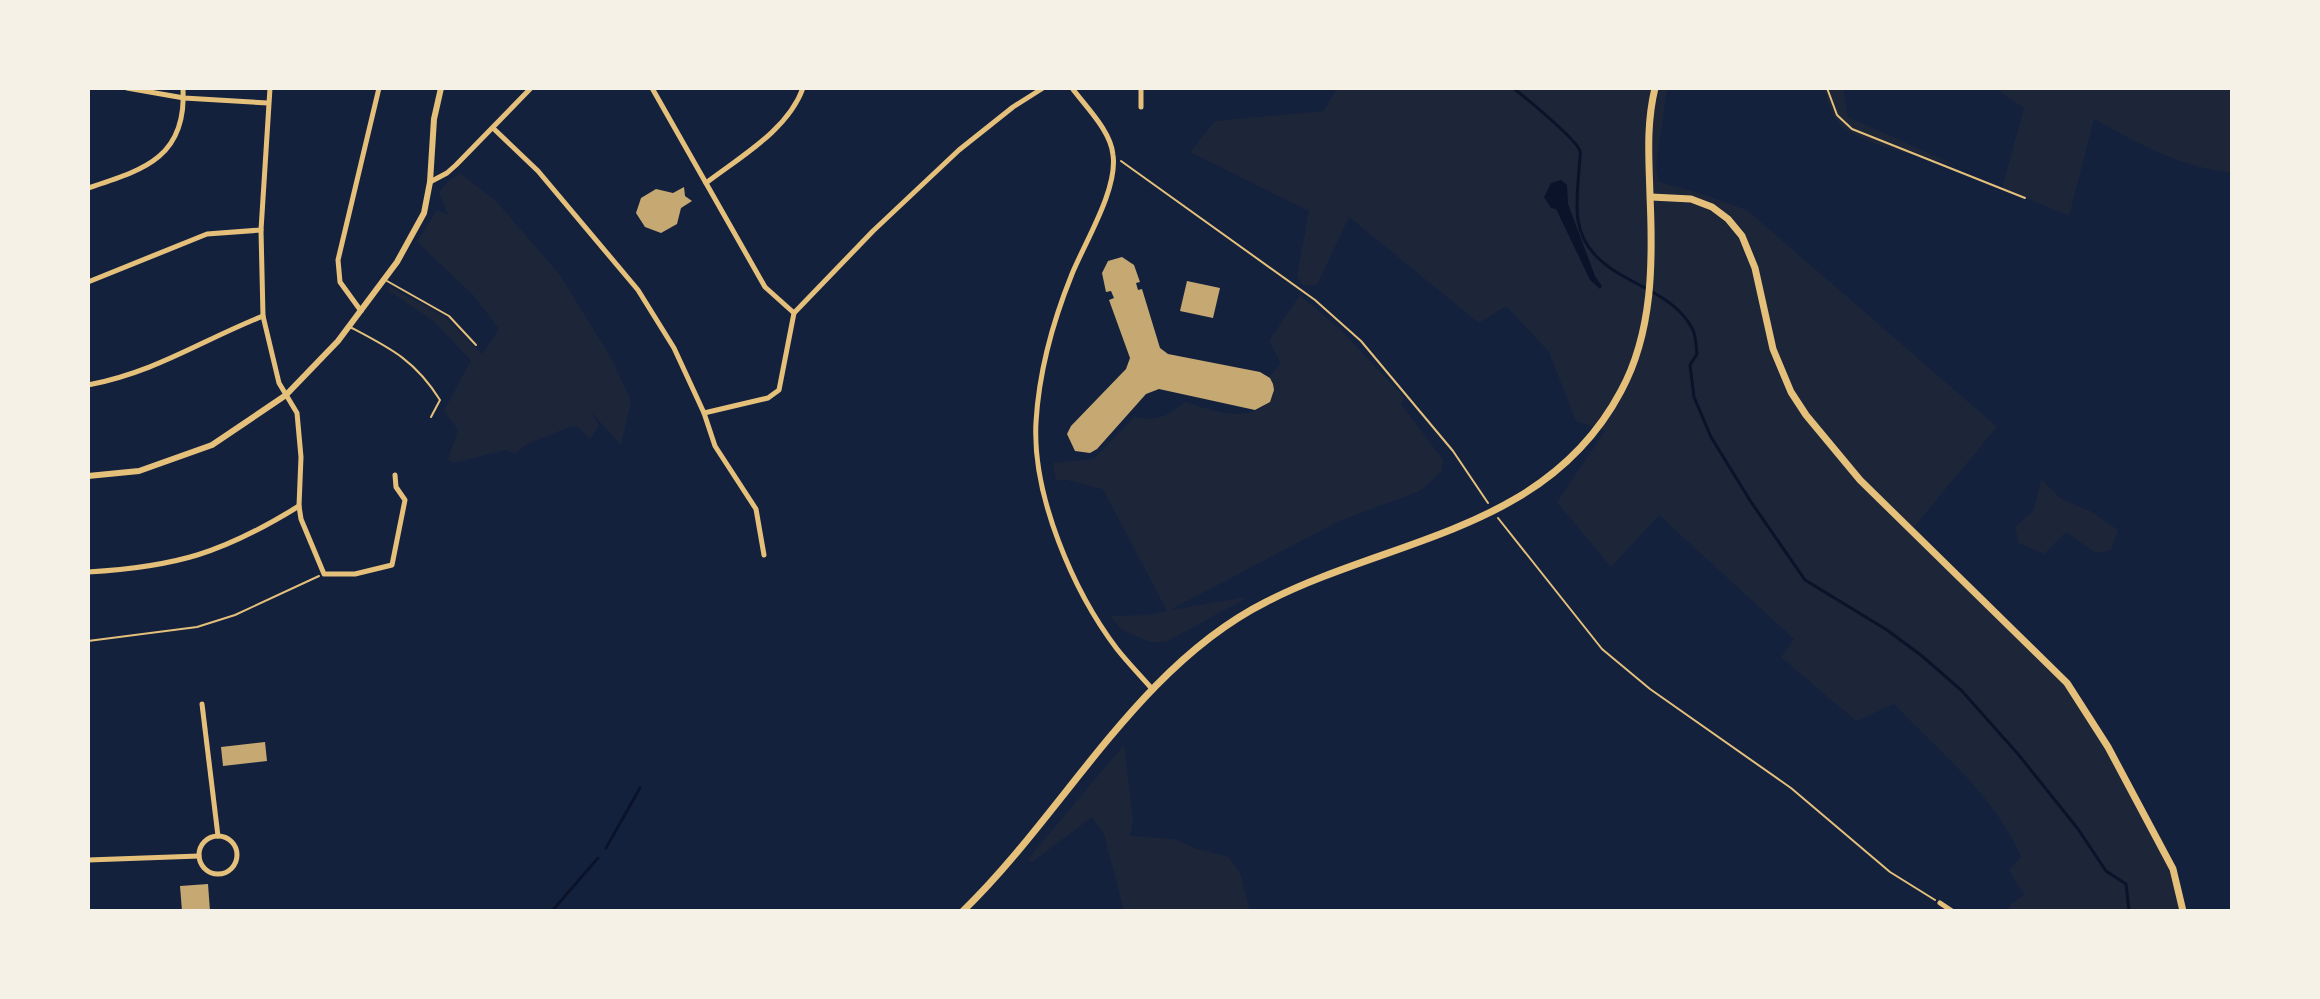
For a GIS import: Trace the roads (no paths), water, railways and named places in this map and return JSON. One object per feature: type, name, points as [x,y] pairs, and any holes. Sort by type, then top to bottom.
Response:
[{"type":"main road","points":[[963,911],[1015,857],[1153,691],[1188,653],[1225,625],[1266,602],[1343,568],[1504,508],[1531,491],[1586,444],[1606,417],[1630,371],[1645,324],[1652,253],[1647,138],[1655,88]]},
{"type":"main road","points":[[1651,197],[1691,199],[1712,207],[1728,219],[1742,236],[1755,268],[1773,349],[1791,392],[1806,415],[1860,480],[2067,683],[2108,747],[2173,869],[2183,911]]},
{"type":"street","points":[[127,88],[184,98],[268,103]]},
{"type":"street","points":[[88,188],[137,172],[169,147],[177,128],[184,98],[183,88]]},
{"type":"street","points":[[270,88],[261,230],[263,316],[279,383],[297,413],[301,457],[299,506],[306,534],[324,574],[355,574],[392,565],[405,500],[396,487],[395,475]]},
{"type":"street","points":[[361,312],[340,282],[338,260],[379,88]]},
{"type":"street","points":[[88,476],[139,471],[189,455],[237,430],[286,395],[350,327],[418,227],[430,182],[434,119],[441,88]]},
{"type":"street","points":[[430,182],[447,173],[494,129],[531,88]]},
{"type":"street","points":[[706,183],[773,131],[799,101],[803,88]]},
{"type":"street","points":[[704,413],[768,398],[779,390],[794,313],[850,253],[938,168],[992,123],[1043,88]]},
{"type":"street","points":[[1072,88],[1110,141],[1114,157],[1110,186],[1052,326],[1036,424],[1044,491],[1071,572],[1117,650],[1153,691]]},
{"type":"street","points":[[1141,88],[1141,107]]},
{"type":"street","points":[[653,89],[765,287],[794,313]]},
{"type":"street","points":[[494,129],[538,171],[638,290],[674,348],[704,413],[715,446],[756,509],[764,555]]},
{"type":"street","points":[[88,282],[207,234],[261,230]]},
{"type":"street","points":[[88,385],[144,371],[220,333],[263,316]]},
{"type":"street","points":[[88,572],[153,567],[200,555],[244,538],[299,506]]},
{"type":"street","points":[[202,704],[218,836]]},
{"type":"street","points":[[218,836],[226,837],[235,845],[238,856],[227,872],[216,874],[204,868],[199,856],[203,844],[218,836]]},
{"type":"street","points":[[88,860],[199,856]]},
{"type":"street","points":[[1940,903],[1952,911]]},
{"type":"lane","points":[[1827,88],[1837,115],[1852,129],[2025,198]]},
{"type":"lane","points":[[384,279],[449,316],[476,345]]},
{"type":"lane","points":[[350,327],[406,360],[425,376],[440,400],[431,417]]},
{"type":"waterway","points":[[1513,88],[1561,129],[1580,151],[1577,215],[1588,246],[1608,266],[1674,306],[1693,330],[1697,354],[1690,365],[1694,397],[1711,437],[1805,580],[1887,630],[1961,690],[2018,754],[2078,829],[2106,871],[2126,884],[2129,911]]},
{"type":"waterway","points":[[606,848],[640,788]]},
{"type":"waterway","points":[[552,911],[598,858]]}]
